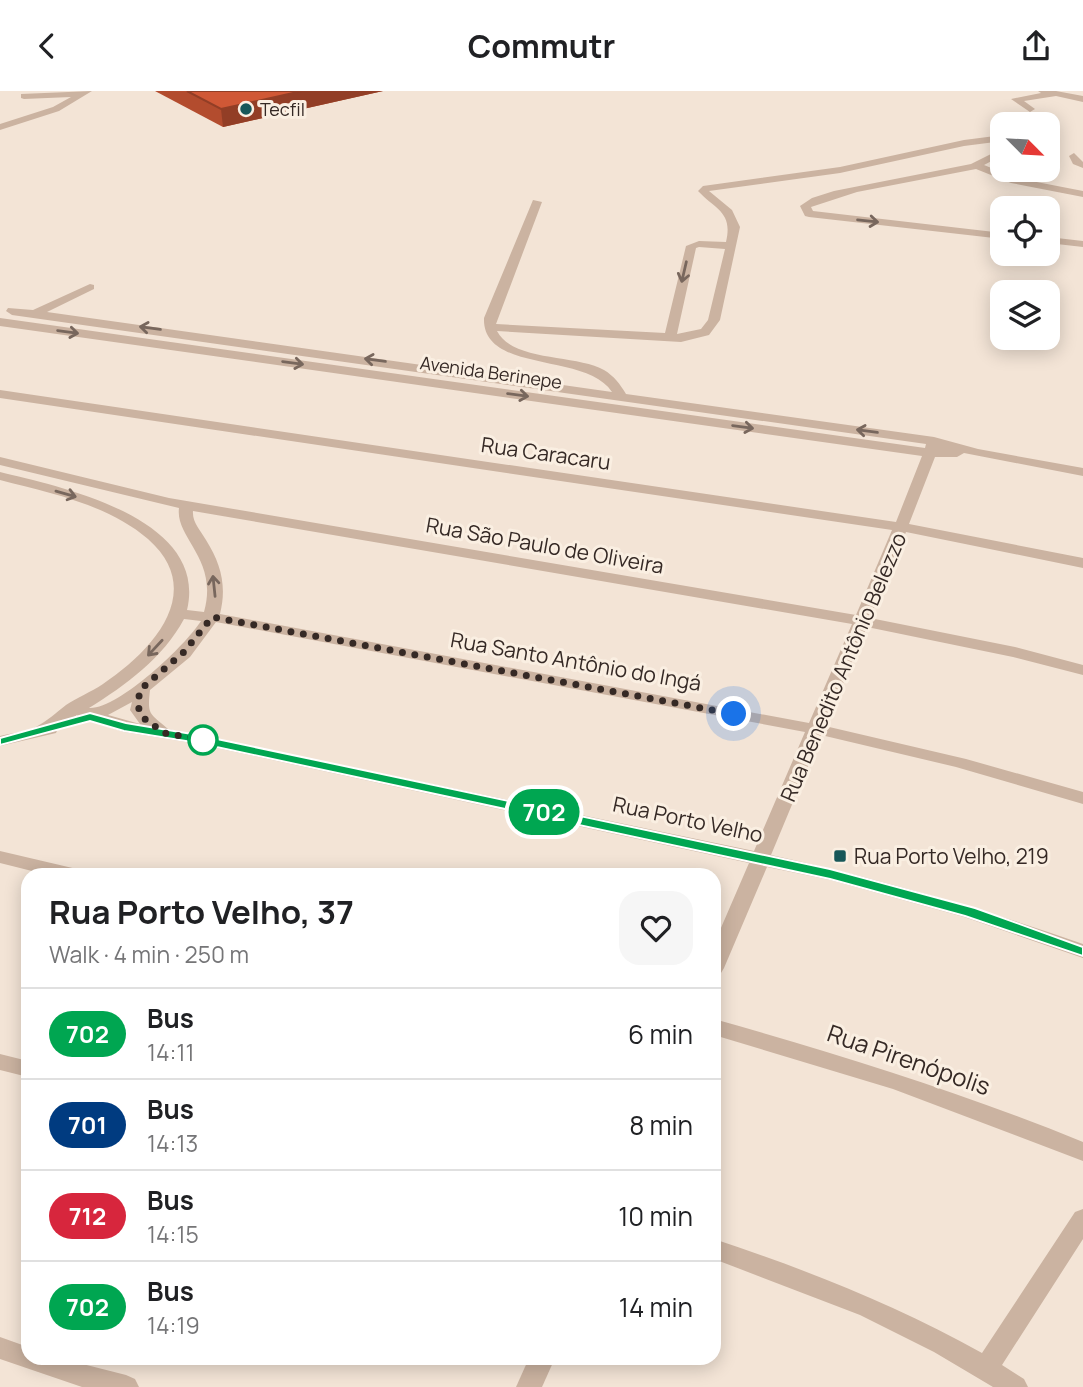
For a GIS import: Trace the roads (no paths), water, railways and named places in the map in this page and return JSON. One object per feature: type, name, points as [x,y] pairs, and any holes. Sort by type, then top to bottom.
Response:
[{"type":"street","points":[[0,126],[25,113],[29,102],[14,91]]},
{"type":"street","points":[[24,96],[66,96],[83,91]]},
{"type":"street","points":[[0,126],[56,110],[88,91]]},
{"type":"street","points":[[1042,91],[1083,99]]},
{"type":"street","points":[[1030,109],[1016,99],[1052,95]]},
{"type":"street","points":[[489,327],[670,337],[688,337],[705,332],[714,320],[735,227],[729,212],[705,190],[840,170],[990,140]]},
{"type":"street","points":[[1074,156],[1078,164],[1083,165]]},
{"type":"street","points":[[990,158],[977,165],[938,175],[844,192],[810,201],[805,206],[809,214],[990,235]]},
{"type":"street","points":[[977,165],[990,172]]},
{"type":"street","points":[[938,175],[990,178]]},
{"type":"street","points":[[1025,182],[1083,194]]},
{"type":"street","points":[[537,202],[490,318],[489,327],[493,337],[502,346],[514,351],[597,371],[612,382],[620,394]]},
{"type":"street","points":[[1060,241],[1083,244]]},
{"type":"street","points":[[670,337],[691,246],[730,246]]},
{"type":"street","points":[[3,319],[43,309],[90,287]]},
{"type":"street","name":"Avenida Berinepe","points":[[43,309],[620,394],[932,447]]},
{"type":"street","name":"Avenida Berinepe","points":[[3,319],[977,453],[1083,472]]},
{"type":"street","name":"Rua Caracaru","points":[[0,394],[901,527],[1083,563]]},
{"type":"street","name":"Rua Benedito Antônio Belezzo","points":[[721,952],[862,621],[932,447]]},
{"type":"street","name":"Rua São Paulo de Oliveira","points":[[0,461],[187,505],[862,621],[1015,652],[1083,670]]},
{"type":"street","points":[[0,476],[104,507],[149,531],[168,549],[178,568],[183,590],[180,614],[165,637],[132,670],[115,684],[73,708],[40,732]]},
{"type":"street","points":[[0,741],[90,717],[142,688],[184,652],[212,617],[216,596],[213,576],[206,550],[185,519],[187,505]]},
{"type":"street","name":"Rua Santo Antônio do Ingá","points":[[180,614],[212,617],[816,729],[960,763],[1083,798]]},
{"type":"street","points":[[142,688],[139,710],[145,719],[164,733]]},
{"type":"street","name":"Rua Porto Velho","points":[[73,708],[90,717],[124,727],[164,733],[762,858],[931,900],[1083,951]]},
{"type":"street","points":[[0,857],[45,868]]},
{"type":"street","name":"Rua Pirenópolis","points":[[721,1029],[939,1095],[1083,1152]]},
{"type":"street","points":[[0,1062],[21,1067]]},
{"type":"street","points":[[986,1368],[1083,1219]]},
{"type":"street","points":[[721,1251],[799,1277],[891,1316],[1015,1387]]},
{"type":"street","points":[[0,1348],[21,1356]]},
{"type":"street","points":[[46,1365],[125,1387]]},
{"type":"street","points":[[529,1387],[539,1365]]},
{"type":"place","name":"Tecfil","points":[[246,109]]},
{"type":"place","name":"Rua Porto Velho, 219","points":[[840,856]]}]
